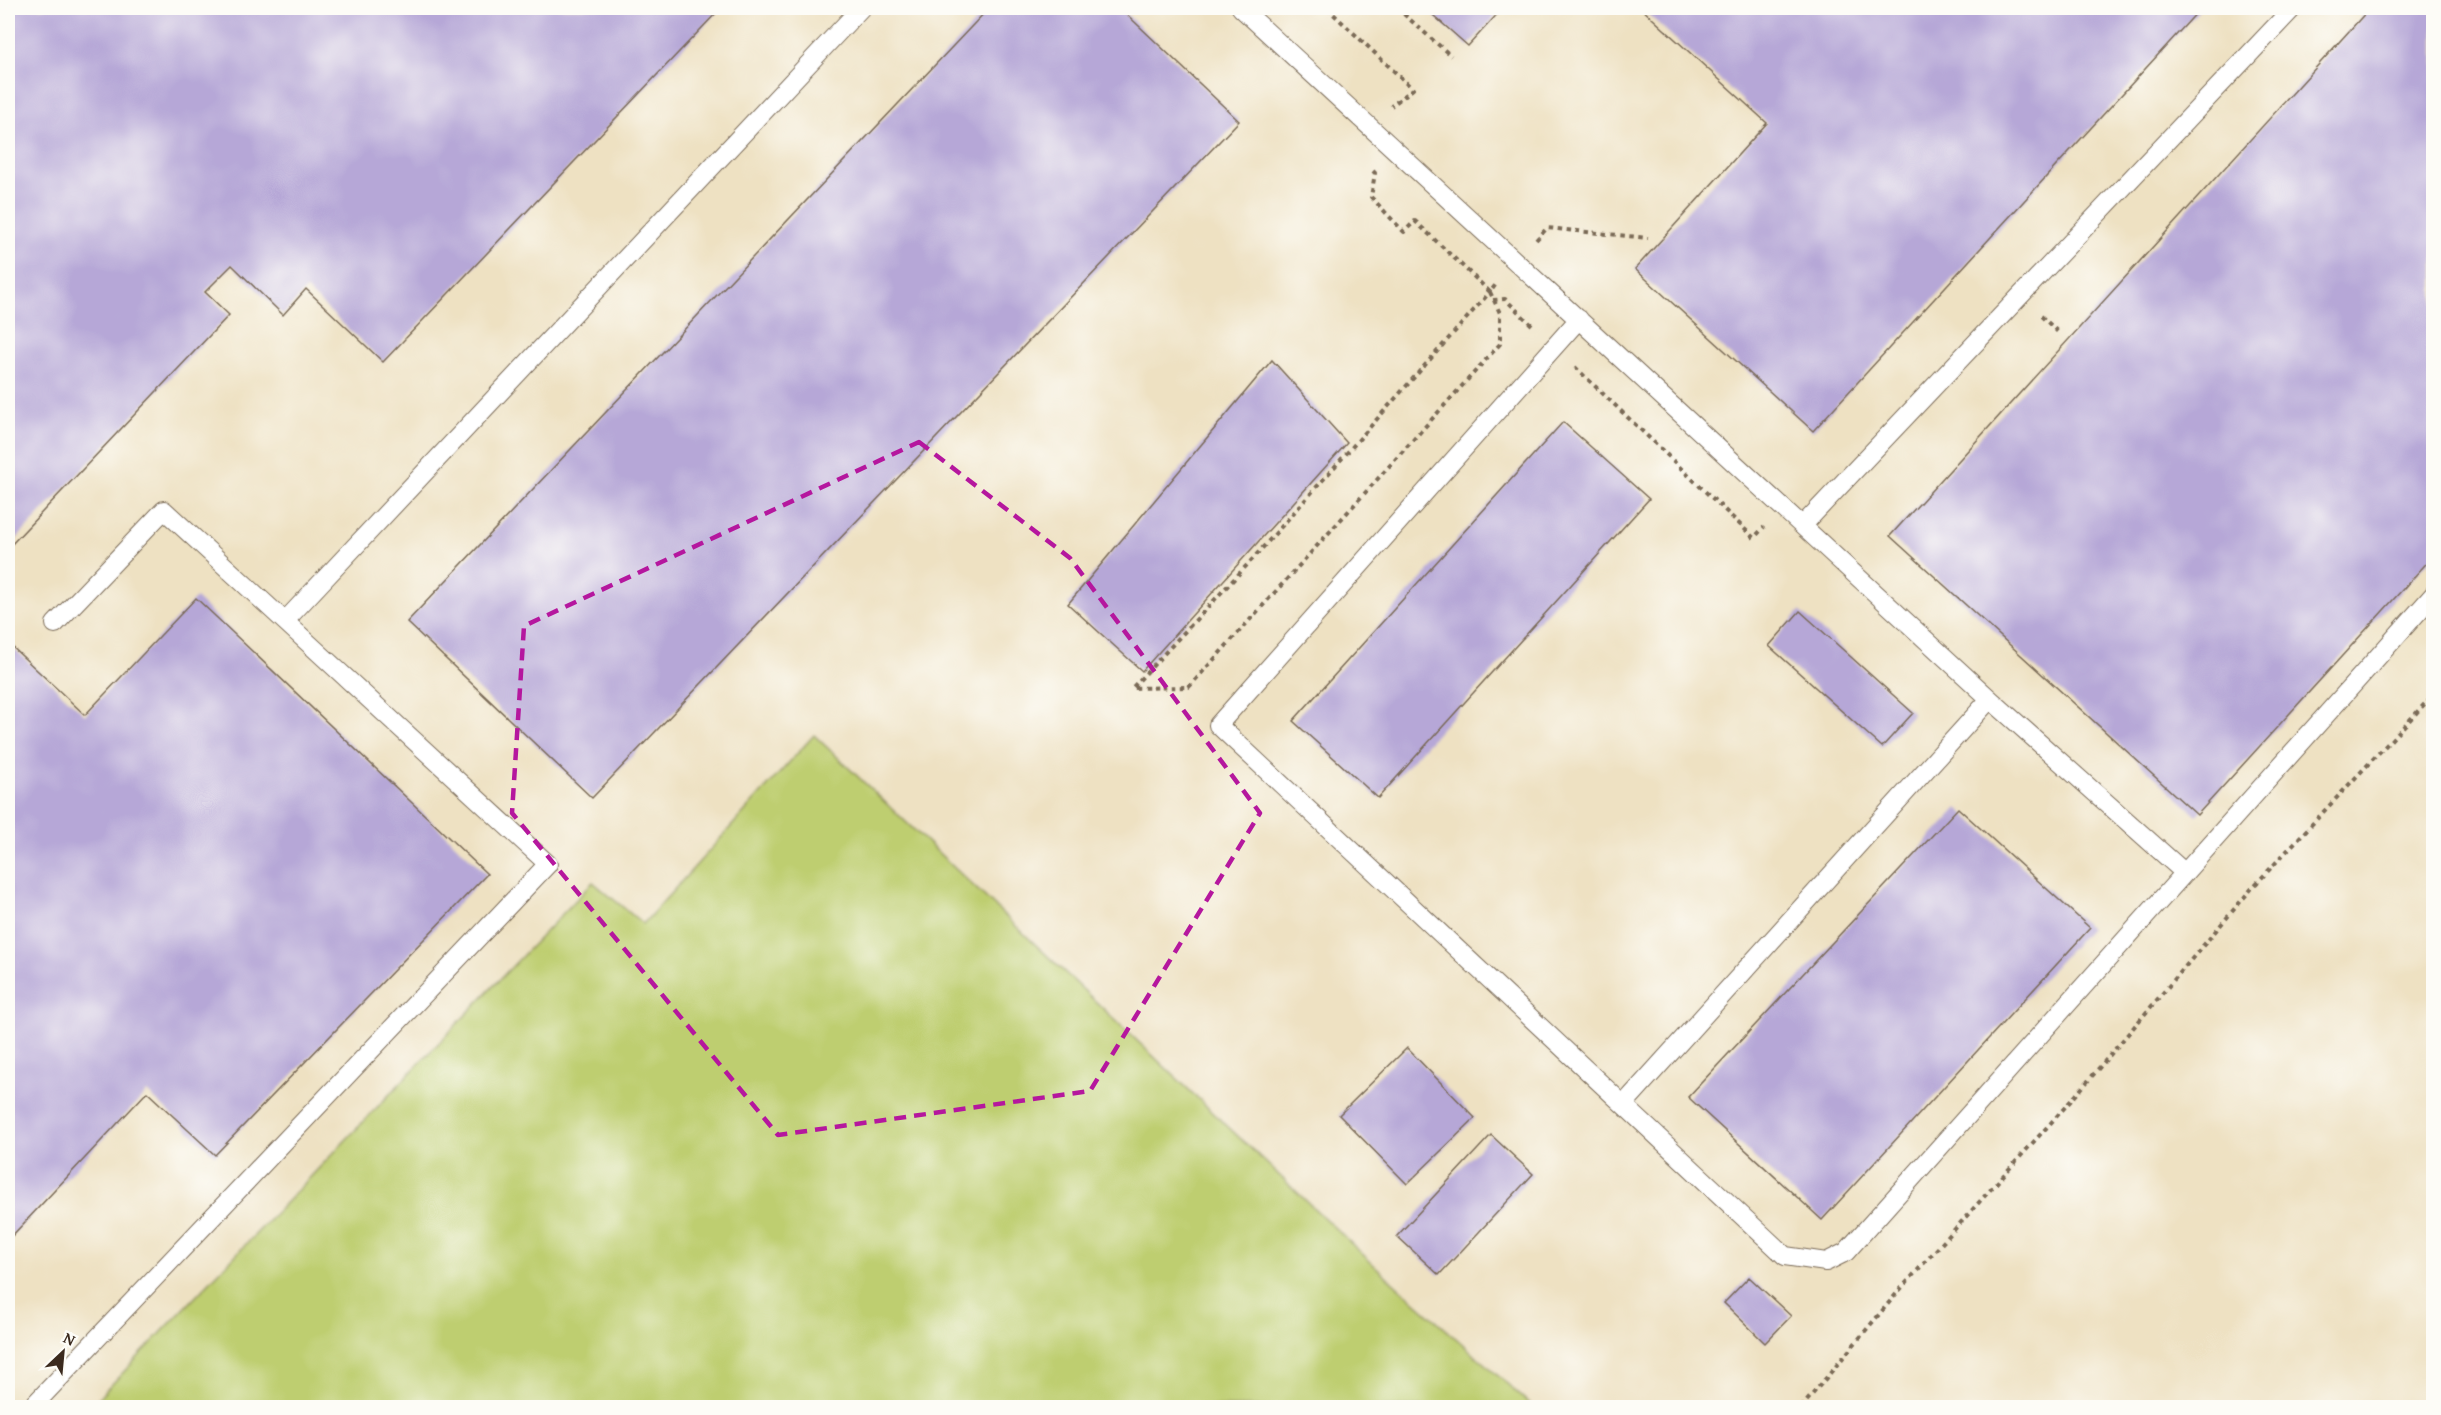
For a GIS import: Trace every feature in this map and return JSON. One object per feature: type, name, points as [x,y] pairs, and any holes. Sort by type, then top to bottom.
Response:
[{"type":"lane","points":[[285,621],[861,8]]},
{"type":"lane","points":[[1241,8],[1990,699],[2185,873]]},
{"type":"lane","points":[[1803,525],[2294,8]]},
{"type":"lane","points":[[1579,319],[1218,725],[1785,1256],[1826,1262],[1846,1252],[2433,594]]},
{"type":"lane","points":[[31,1407],[548,864],[164,510],[55,624]]},
{"type":"lane","points":[[1624,1104],[1990,699]]},
{"type":"path","points":[[1397,8],[1451,56]]},
{"type":"path","points":[[1490,292],[1493,300],[1500,313],[1500,344],[1189,687],[1132,688],[1249,563],[1490,292]]},
{"type":"path","points":[[2020,296],[2058,332]]},
{"type":"path","points":[[1493,300],[1505,299],[1754,538],[1782,506]]},
{"type":"path","points":[[1801,1407],[1897,1293],[2076,1095],[2253,887],[2433,694]]},
{"type":"highlighted area","points":[[919,442],[1070,558],[1260,813],[1090,1091],[778,1135],[512,813],[524,626]]},
{"type":"green space","points":[[814,735],[1374,1265],[1533,1407],[90,1407],[593,882],[643,924]]},
{"type":"building","points":[[8,8],[721,8],[383,362],[306,289],[283,315],[232,265],[205,292],[229,315],[8,548]]},
{"type":"building","points":[[989,8],[1120,8],[1239,121],[592,798],[407,622]]},
{"type":"building","points":[[1425,8],[1503,8],[1468,46]]},
{"type":"building","points":[[1641,8],[2201,8],[1813,431],[1635,269],[1767,123]]},
{"type":"building","points":[[2370,8],[2434,8],[2434,555],[2197,815],[1890,536]]},
{"type":"building","points":[[1272,360],[1347,443],[1142,671],[1068,604]]},
{"type":"building","points":[[1563,422],[1649,499],[1378,798],[1293,721]]},
{"type":"building","points":[[196,598],[487,874],[215,1155],[147,1092],[8,1240],[8,643],[85,715]]},
{"type":"building","points":[[1800,611],[1913,713],[1882,747],[1769,646]]},
{"type":"building","points":[[1958,808],[2090,928],[1822,1220],[1688,1097]]},
{"type":"building","points":[[1407,1048],[1475,1118],[1407,1184],[1339,1115]]},
{"type":"building","points":[[1491,1135],[1533,1174],[1439,1275],[1397,1236]]},
{"type":"building","points":[[1749,1277],[1791,1316],[1765,1343],[1724,1303]]}]
